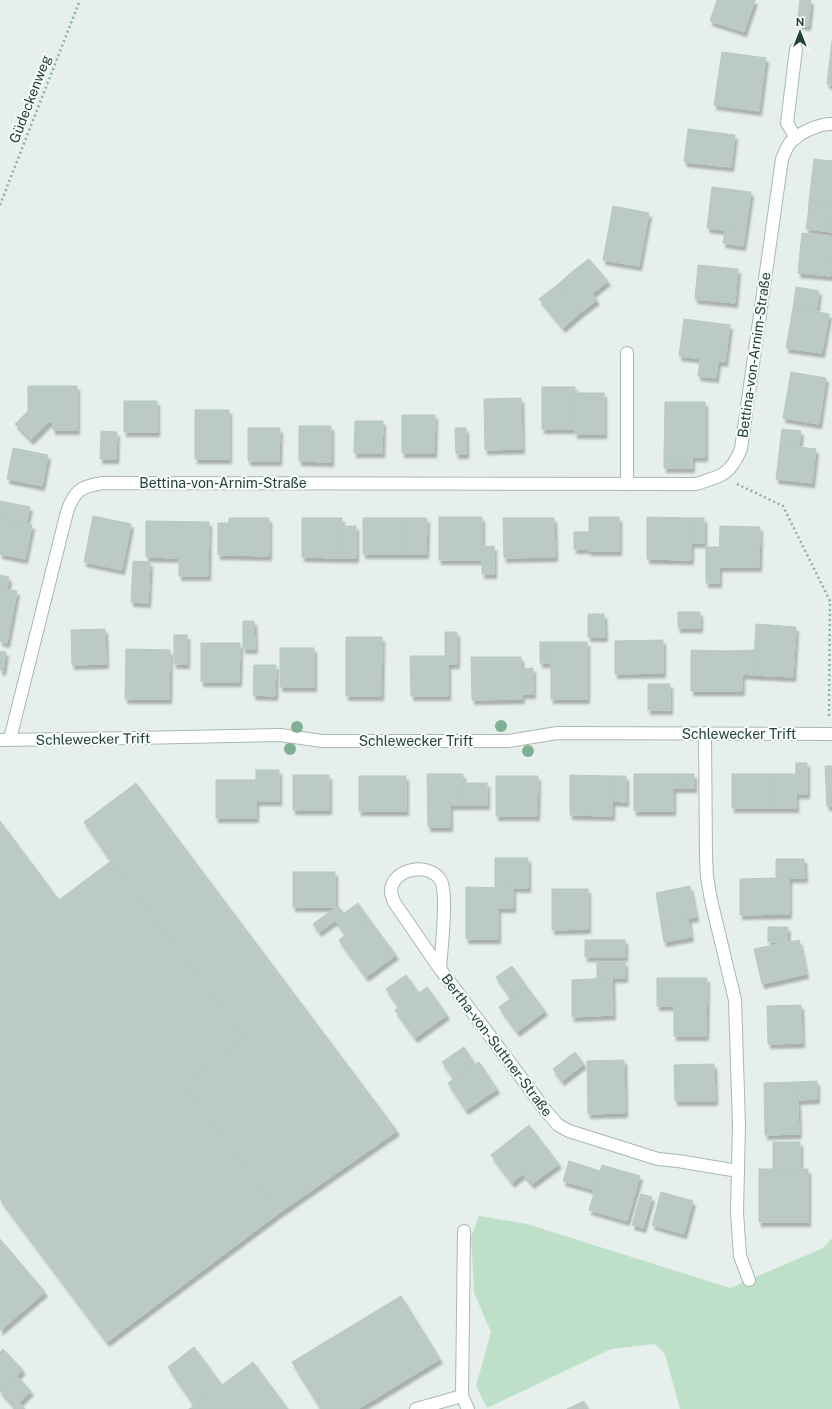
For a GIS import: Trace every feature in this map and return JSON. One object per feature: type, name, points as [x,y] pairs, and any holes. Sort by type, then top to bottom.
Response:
[{"type":"street","points":[[796,49],[787,123],[796,138]]},
{"type":"street","name":"Bettina-von-Arnim-Straße","points":[[5,740],[71,500],[79,490],[90,485],[103,483],[696,484],[720,477],[736,462],[741,449],[782,159],[790,143],[807,130],[832,124]]},
{"type":"street","points":[[627,353],[627,484]]},
{"type":"street","name":"Schlewecker Trift","points":[[5,740],[280,735],[322,741],[508,741],[557,733],[832,734]]},
{"type":"street","points":[[705,734],[707,878],[735,1000],[739,1125],[737,1212],[740,1256],[749,1280]]},
{"type":"street","name":"Bertha-von-Suttner-Straße","points":[[440,969],[444,889],[440,880],[432,872],[411,870],[400,874],[393,883],[391,893],[394,902],[440,969],[558,1125],[569,1131],[658,1159],[678,1160],[738,1171]]},
{"type":"street","points":[[464,1231],[462,1396],[468,1409]]},
{"type":"street","points":[[416,1409],[462,1396]]},
{"type":"path","name":"Güdeckenweg","points":[[0,205],[80,0]]},
{"type":"path","points":[[720,477],[783,506],[830,601],[829,716]]},
{"type":"green space","points":[[479,1216],[527,1224],[730,1288],[823,1248],[832,1238],[832,1409],[680,1409],[665,1354],[655,1344],[611,1349],[487,1408],[476,1386],[491,1332],[474,1293],[471,1237]]},
{"type":"building","points":[[717,0],[755,0],[744,32],[710,21]]},
{"type":"building","points":[[800,0],[811,0],[808,26],[797,24]]},
{"type":"building","points":[[832,41],[832,85],[827,84]]},
{"type":"building","points":[[722,52],[766,58],[759,111],[714,105]]},
{"type":"building","points":[[688,129],[735,135],[731,167],[684,162]]},
{"type":"building","points":[[814,159],[832,161],[832,203],[809,201]]},
{"type":"building","points":[[712,187],[751,192],[745,233],[707,228]]},
{"type":"building","points":[[809,201],[832,203],[832,218],[808,215]]},
{"type":"building","points":[[613,206],[649,213],[639,266],[603,260]]},
{"type":"building","points":[[808,215],[832,218],[832,232],[806,229]]},
{"type":"building","points":[[725,230],[745,233],[743,246],[723,243]]},
{"type":"building","points":[[802,233],[832,237],[831,276],[798,273]]},
{"type":"building","points":[[589,259],[608,281],[592,294],[573,271]]},
{"type":"building","points":[[698,265],[738,269],[735,303],[695,299]]},
{"type":"building","points":[[573,271],[597,300],[580,313],[557,285]]},
{"type":"building","points":[[557,285],[580,313],[563,328],[539,299]]},
{"type":"building","points":[[796,287],[819,291],[816,312],[793,308]]},
{"type":"building","points":[[793,308],[829,314],[822,353],[786,348]]},
{"type":"building","points":[[684,319],[730,325],[725,362],[679,356]]},
{"type":"building","points":[[700,359],[718,361],[716,378],[698,376]]},
{"type":"building","points":[[791,372],[826,378],[819,424],[783,418]]},
{"type":"building","points":[[28,386],[77,386],[77,430],[53,430],[53,422],[49,422],[31,440],[15,424],[28,411]]},
{"type":"building","points":[[542,387],[575,387],[575,429],[542,429]]},
{"type":"building","points":[[575,393],[604,393],[604,434],[575,434]]},
{"type":"building","points":[[521,398],[522,449],[485,450],[484,399]]},
{"type":"building","points":[[124,401],[157,401],[157,432],[124,432]]},
{"type":"building","points":[[665,402],[705,402],[705,457],[664,457]]},
{"type":"building","points":[[195,410],[229,410],[229,459],[195,459]]},
{"type":"building","points":[[402,415],[435,415],[434,453],[402,453]]},
{"type":"building","points":[[355,421],[383,421],[382,453],[354,453]]},
{"type":"building","points":[[299,426],[331,426],[331,462],[299,461]]},
{"type":"building","points":[[248,428],[280,428],[279,461],[248,461]]},
{"type":"building","points":[[455,428],[466,428],[466,454],[456,454]]},
{"type":"building","points":[[782,429],[801,431],[799,447],[780,445]]},
{"type":"building","points":[[101,431],[117,432],[116,459],[100,459]]},
{"type":"building","points":[[780,445],[816,449],[812,483],[776,479]]},
{"type":"building","points":[[13,448],[48,455],[42,486],[7,479]]},
{"type":"building","points":[[664,457],[692,457],[692,468],[664,468]]},
{"type":"building","points":[[0,501],[30,507],[26,524],[0,519]]},
{"type":"building","points":[[93,516],[131,524],[122,570],[84,562]]},
{"type":"building","points":[[439,517],[482,517],[482,560],[439,560]]},
{"type":"building","points":[[589,517],[619,517],[619,551],[589,551]]},
{"type":"building","points":[[647,517],[691,518],[691,560],[647,559]]},
{"type":"building","points":[[229,518],[269,518],[269,556],[229,555]]},
{"type":"building","points":[[302,518],[342,518],[341,558],[302,557]]},
{"type":"building","points":[[363,518],[402,518],[401,554],[363,554]]},
{"type":"building","points":[[402,518],[427,518],[426,554],[401,554]]},
{"type":"building","points":[[503,518],[554,518],[555,557],[504,558]]},
{"type":"building","points":[[691,518],[704,518],[704,543],[691,543]]},
{"type":"building","points":[[0,519],[32,525],[25,559],[0,554]]},
{"type":"building","points":[[146,521],[209,522],[208,576],[179,576],[179,558],[146,557]]},
{"type":"building","points":[[218,523],[229,523],[229,555],[218,555]]},
{"type":"building","points":[[342,526],[356,526],[356,558],[341,558]]},
{"type":"building","points":[[720,526],[760,527],[759,567],[719,567]]},
{"type":"building","points":[[574,532],[589,532],[589,549],[574,549]]},
{"type":"building","points":[[494,546],[494,574],[482,574],[482,547]]},
{"type":"building","points":[[706,547],[719,547],[719,583],[706,583]]},
{"type":"building","points":[[133,561],[150,562],[148,603],[131,602]]},
{"type":"building","points":[[0,575],[9,577],[7,589],[0,588]]},
{"type":"building","points":[[0,588],[17,591],[7,643],[0,641]]},
{"type":"building","points":[[678,612],[700,612],[700,628],[678,628]]},
{"type":"building","points":[[588,614],[604,614],[605,637],[588,637]]},
{"type":"building","points":[[243,621],[254,621],[255,649],[243,649]]},
{"type":"building","points":[[756,624],[796,627],[793,677],[753,675]]},
{"type":"building","points":[[105,629],[106,664],[72,665],[71,630]]},
{"type":"building","points":[[445,632],[457,632],[457,664],[448,664],[448,656],[445,656]]},
{"type":"building","points":[[174,635],[187,635],[187,664],[174,664]]},
{"type":"building","points":[[346,637],[382,637],[381,696],[346,696]]},
{"type":"building","points":[[663,640],[663,673],[615,674],[615,641]]},
{"type":"building","points":[[540,642],[551,642],[551,663],[540,663]]},
{"type":"building","points":[[551,642],[587,642],[587,699],[551,699]]},
{"type":"building","points":[[201,643],[240,643],[239,682],[201,682]]},
{"type":"building","points":[[280,648],[314,648],[314,687],[280,687]]},
{"type":"building","points":[[126,649],[170,650],[169,699],[125,699]]},
{"type":"building","points":[[691,650],[726,651],[726,691],[691,691]]},
{"type":"building","points":[[754,650],[753,675],[742,674],[742,691],[726,691],[726,651]]},
{"type":"building","points":[[0,651],[6,652],[3,671],[0,670]]},
{"type":"building","points":[[410,656],[448,656],[448,696],[411,696]]},
{"type":"building","points":[[471,657],[521,657],[522,699],[472,700]]},
{"type":"building","points":[[254,665],[276,665],[275,696],[253,695]]},
{"type":"building","points":[[533,668],[533,694],[522,694],[521,669]]},
{"type":"building","points":[[648,684],[670,684],[670,710],[648,710]]},
{"type":"building","points":[[796,763],[807,763],[807,794],[796,794]]},
{"type":"building","points":[[825,766],[832,766],[832,806],[827,806]]},
{"type":"building","points":[[256,770],[279,770],[279,801],[256,801]]},
{"type":"building","points":[[427,774],[463,774],[463,805],[450,805],[450,827],[428,827]]},
{"type":"building","points":[[634,774],[673,774],[673,811],[634,811]]},
{"type":"building","points":[[673,774],[694,774],[694,788],[673,788]]},
{"type":"building","points":[[732,774],[769,774],[769,808],[732,808]]},
{"type":"building","points":[[769,774],[796,774],[796,808],[769,808]]},
{"type":"building","points":[[293,775],[329,775],[329,810],[293,810]]},
{"type":"building","points":[[570,775],[613,776],[612,816],[570,815]]},
{"type":"building","points":[[359,776],[406,776],[406,811],[359,811]]},
{"type":"building","points":[[496,776],[538,776],[537,816],[496,816]]},
{"type":"building","points":[[613,776],[626,776],[626,802],[612,801]]},
{"type":"building","points":[[216,780],[256,780],[256,818],[216,818]]},
{"type":"building","points":[[136,783],[397,1131],[279,1213],[183,1085],[245,1039],[111,861],[84,822]]},
{"type":"building","points":[[463,783],[487,783],[487,805],[463,805]]},
{"type":"building","points":[[0,821],[59,900],[111,861],[245,1039],[183,1085],[279,1213],[107,1342],[0,1199]]},
{"type":"building","points":[[495,858],[528,858],[528,888],[495,887]]},
{"type":"building","points":[[776,859],[804,859],[805,878],[776,878]]},
{"type":"building","points":[[293,872],[335,872],[335,907],[293,907]]},
{"type":"building","points":[[789,878],[789,914],[740,915],[740,879]]},
{"type":"building","points":[[690,886],[696,917],[661,923],[656,893]]},
{"type":"building","points":[[466,887],[513,888],[513,908],[498,908],[498,939],[466,939]]},
{"type":"building","points":[[552,889],[588,889],[588,929],[552,930]]},
{"type":"building","points":[[358,903],[369,919],[346,935],[335,920]]},
{"type":"building","points":[[338,906],[344,914],[319,932],[313,924]]},
{"type":"building","points":[[688,918],[691,937],[664,942],[661,923]]},
{"type":"building","points":[[369,919],[396,955],[366,977],[339,940]]},
{"type":"building","points":[[768,927],[788,927],[787,942],[768,942]]},
{"type":"building","points":[[585,940],[625,940],[625,957],[585,957]]},
{"type":"building","points":[[799,940],[806,974],[762,984],[754,949]]},
{"type":"building","points":[[597,962],[625,962],[625,978],[597,978]]},
{"type":"building","points":[[512,966],[527,987],[511,998],[496,977]]},
{"type":"building","points":[[406,975],[419,993],[427,987],[447,1015],[415,1038],[395,1010],[399,1007],[386,989]]},
{"type":"building","points":[[612,978],[613,1015],[572,1017],[572,980]]},
{"type":"building","points":[[657,978],[674,978],[674,1006],[657,1006]]},
{"type":"building","points":[[674,978],[707,978],[706,1036],[674,1036]]},
{"type":"building","points":[[527,987],[545,1011],[517,1032],[499,1007]]},
{"type":"building","points":[[801,1005],[802,1043],[768,1044],[767,1006]]},
{"type":"building","points":[[464,1047],[475,1064],[454,1079],[442,1062]]},
{"type":"building","points":[[575,1052],[584,1064],[562,1081],[553,1069]]},
{"type":"building","points":[[624,1060],[625,1113],[588,1114],[587,1061]]},
{"type":"building","points":[[479,1062],[497,1089],[466,1110],[448,1083]]},
{"type":"building","points":[[714,1064],[715,1101],[675,1101],[674,1065]]},
{"type":"building","points":[[817,1081],[817,1099],[798,1100],[797,1082]]},
{"type":"building","points":[[797,1082],[799,1134],[765,1135],[764,1083]]},
{"type":"building","points":[[529,1125],[559,1164],[532,1184],[523,1174],[512,1183],[491,1155]]},
{"type":"building","points":[[773,1142],[800,1142],[800,1169],[773,1169]]},
{"type":"building","points":[[569,1161],[600,1171],[594,1190],[563,1181]]},
{"type":"building","points":[[602,1165],[640,1176],[627,1221],[589,1210]]},
{"type":"building","points":[[759,1169],[808,1169],[808,1222],[759,1222]]},
{"type":"building","points":[[661,1192],[693,1201],[684,1234],[652,1225]]},
{"type":"building","points":[[641,1194],[652,1197],[643,1228],[632,1225]]},
{"type":"building","points":[[0,1239],[45,1292],[0,1331]]},
{"type":"building","points":[[401,1296],[440,1359],[358,1409],[321,1409],[292,1362]]},
{"type":"building","points":[[194,1347],[222,1385],[194,1405],[168,1367]]},
{"type":"building","points":[[3,1349],[23,1370],[0,1391],[0,1352]]},
{"type":"building","points":[[253,1362],[288,1409],[189,1409],[222,1385]]},
{"type":"building","points":[[17,1376],[31,1391],[15,1407],[0,1391]]},
{"type":"building","points":[[584,1401],[588,1409],[567,1409]]},
{"type":"building","points":[[20,1403],[25,1409],[13,1409]]}]
